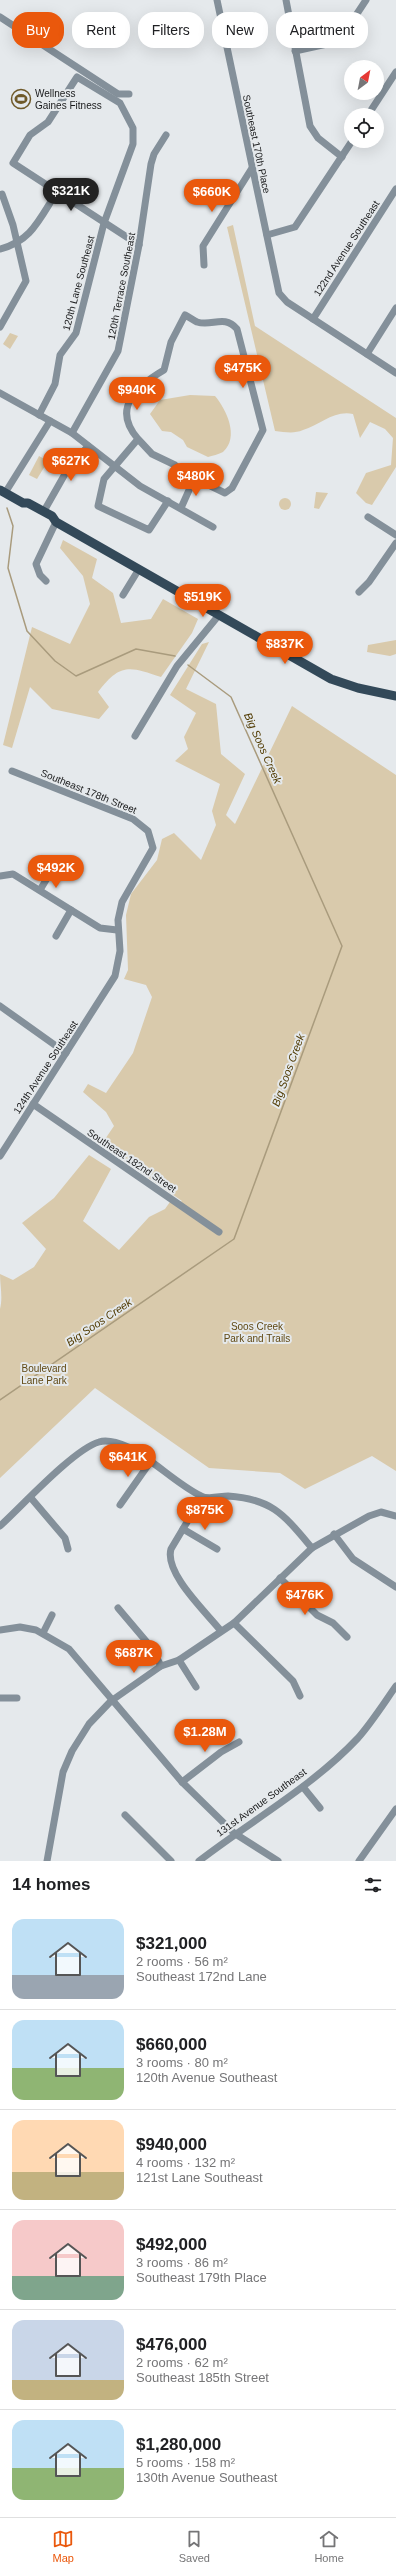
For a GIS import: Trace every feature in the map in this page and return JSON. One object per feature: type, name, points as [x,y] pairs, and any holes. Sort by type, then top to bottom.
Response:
[{"type":"main road","points":[[3,492],[44,512],[56,522],[331,679],[358,688],[395,695]]},
{"type":"main road","points":[[23,503],[25,508],[49,522],[56,522]]},
{"type":"street","name":"Southeast 170th Place","points":[[217,0],[279,293],[287,302],[313,319]]},
{"type":"street","points":[[286,0],[310,126],[318,138],[342,156]]},
{"type":"street","points":[[295,50],[336,42],[341,38],[366,0]]},
{"type":"street","points":[[0,17],[118,94],[129,94]]},
{"type":"street","points":[[373,108],[396,72]]},
{"type":"street","name":"120th Lane Southeast","points":[[39,415],[55,384],[60,355],[72,342],[76,333],[104,223],[120,175],[133,144],[133,128],[120,103],[77,78],[48,122],[30,135],[13,163],[104,223]]},
{"type":"street","name":"120th Terrace Southeast","points":[[72,433],[114,362],[118,352],[140,246],[151,164],[154,154],[166,135]]},
{"type":"street","points":[[267,235],[295,227],[347,148]]},
{"type":"street","points":[[204,265],[202,246],[252,168]]},
{"type":"street","name":"122nd Avenue Southeast","points":[[313,319],[396,189]]},
{"type":"street","points":[[0,327],[26,281],[18,244],[2,194]]},
{"type":"street","points":[[0,249],[18,244],[37,224],[50,203]]},
{"type":"street","points":[[104,223],[140,246]]},
{"type":"street","points":[[367,354],[396,308]]},
{"type":"street","points":[[185,315],[198,322],[226,321],[237,329],[263,430],[232,488],[225,493],[184,474],[175,465],[152,454],[138,439],[126,421],[125,414],[137,389],[164,370],[171,342],[185,315]]},
{"type":"street","points":[[313,319],[396,373]]},
{"type":"street","points":[[0,393],[72,433],[113,467],[140,486],[213,527]]},
{"type":"street","points":[[3,492],[50,421]]},
{"type":"street","points":[[138,439],[104,479],[98,506],[149,530],[168,501]]},
{"type":"street","points":[[44,512],[65,474],[88,446]]},
{"type":"street","points":[[181,508],[194,479]]},
{"type":"street","points":[[368,517],[396,535]]},
{"type":"street","points":[[46,581],[40,575],[36,564],[56,522]]},
{"type":"street","points":[[359,592],[369,582],[396,543]]},
{"type":"street","points":[[123,595],[139,569]]},
{"type":"street","points":[[135,736],[177,666],[219,615]]},
{"type":"street","name":"Southeast 178th Street","points":[[12,771],[133,819],[144,827],[152,839],[151,853],[125,893],[117,930]]},
{"type":"street","points":[[40,890],[52,870]]},
{"type":"street","points":[[0,876],[13,874],[100,928],[117,930]]},
{"type":"street","points":[[56,936],[71,910]]},
{"type":"street","name":"124th Avenue Southeast","points":[[0,1156],[115,976],[120,951],[117,930]]},
{"type":"street","points":[[0,1006],[66,1052]]},
{"type":"street","name":"Southeast 182nd Street","points":[[33,1104],[219,1232]]},
{"type":"street","points":[[0,1526],[78,1452],[100,1441],[112,1441],[128,1447],[151,1461],[202,1497],[252,1498],[266,1504],[280,1512],[312,1548]]},
{"type":"street","points":[[120,1505],[151,1461]]},
{"type":"street","points":[[202,1497],[171,1549],[170,1561],[175,1574],[221,1631]]},
{"type":"street","points":[[31,1498],[65,1538],[68,1549]]},
{"type":"street","points":[[47,1861],[63,1772],[72,1751],[89,1724],[111,1701],[161,1666],[179,1660],[234,1622],[312,1548],[334,1534],[381,1512],[396,1516]]},
{"type":"street","points":[[183,1528],[217,1549]]},
{"type":"street","points":[[334,1534],[353,1558],[396,1587]]},
{"type":"street","points":[[280,1578],[317,1615],[333,1624],[347,1637]]},
{"type":"street","points":[[118,1608],[151,1647],[161,1666]]},
{"type":"street","points":[[43,1633],[52,1615]]},
{"type":"street","points":[[234,1622],[293,1681],[300,1696]]},
{"type":"street","points":[[0,1630],[20,1627],[43,1633],[69,1649],[111,1701],[182,1782],[234,1833],[278,1861]]},
{"type":"street","points":[[179,1660],[196,1687]]},
{"type":"street","name":"131st Avenue Southeast","points":[[199,1861],[234,1833],[303,1788],[359,1737],[396,1686]]},
{"type":"street","points":[[0,1698],[17,1698]]},
{"type":"street","points":[[182,1782],[221,1752],[239,1742]]},
{"type":"street","points":[[303,1788],[320,1808]]},
{"type":"street","points":[[358,1861],[396,1809]]},
{"type":"street","points":[[125,1815],[172,1861]]},
{"type":"green space","points":[[233,225],[255,326],[396,418],[396,467],[372,505],[366,503],[356,493],[366,473],[391,465],[393,438],[385,429],[370,422],[360,438],[353,414],[346,413],[333,416],[300,431],[275,431],[227,227]]},
{"type":"green space","points":[[10,333],[18,336],[10,349],[3,344]]},
{"type":"green space","points":[[190,395],[215,396],[223,408],[230,423],[231,431],[228,446],[223,452],[208,457],[187,447],[183,440],[171,432],[162,431],[150,414],[160,400]]},
{"type":"green space","points":[[39,456],[48,461],[37,479],[29,475]]},
{"type":"green space","points":[[316,492],[328,493],[319,509],[314,508]]},
{"type":"green space","points":[[283,498],[287,498],[291,504],[287,510],[283,510],[279,506],[279,502]]},
{"type":"green space","points":[[63,540],[97,559],[92,578],[113,593],[121,623],[151,619],[163,599],[198,619],[192,633],[161,677],[133,669],[119,672],[106,683],[98,692],[109,707],[99,719],[52,709],[30,687],[12,748],[3,745],[32,627],[70,644],[90,604],[83,576],[60,548]]},
{"type":"green space","points":[[396,640],[396,654],[390,656],[367,652],[368,645]]},
{"type":"green space","name":"Soos Creek Park and Trails","points":[[209,642],[186,689],[216,704],[221,754],[245,774],[226,815],[235,824],[292,706],[396,775],[396,1471],[372,1456],[305,1489],[280,1473],[209,1468],[95,1388],[0,1478],[0,1274],[13,1280],[34,1267],[46,1249],[22,1223],[54,1198],[89,1155],[111,1169],[83,1221],[119,1250],[149,1217],[165,1209],[172,1199],[178,1203],[182,1201],[101,1145],[114,1126],[106,1112],[83,1092],[88,1084],[106,1093],[133,1053],[152,997],[146,985],[124,979],[128,970],[126,915],[131,894],[157,860],[162,839],[174,833],[201,860],[216,825],[212,811],[220,784],[175,761],[188,749],[184,737],[196,713],[170,695],[202,644]]},
{"type":"waterway","name":"Big Soos Creek","points":[[7,508],[13,526],[8,568],[27,631],[55,661],[76,676],[136,649],[175,656]]},
{"type":"waterway","name":"Big Soos Creek","points":[[0,1400],[234,1239],[342,946],[231,697],[188,665]]},
{"type":"place","name":"Wellness Gaines Fitness","points":[[21,99]]},
{"type":"park label","name":"Boulevard Lane Park","points":[[44,1374]]}]
